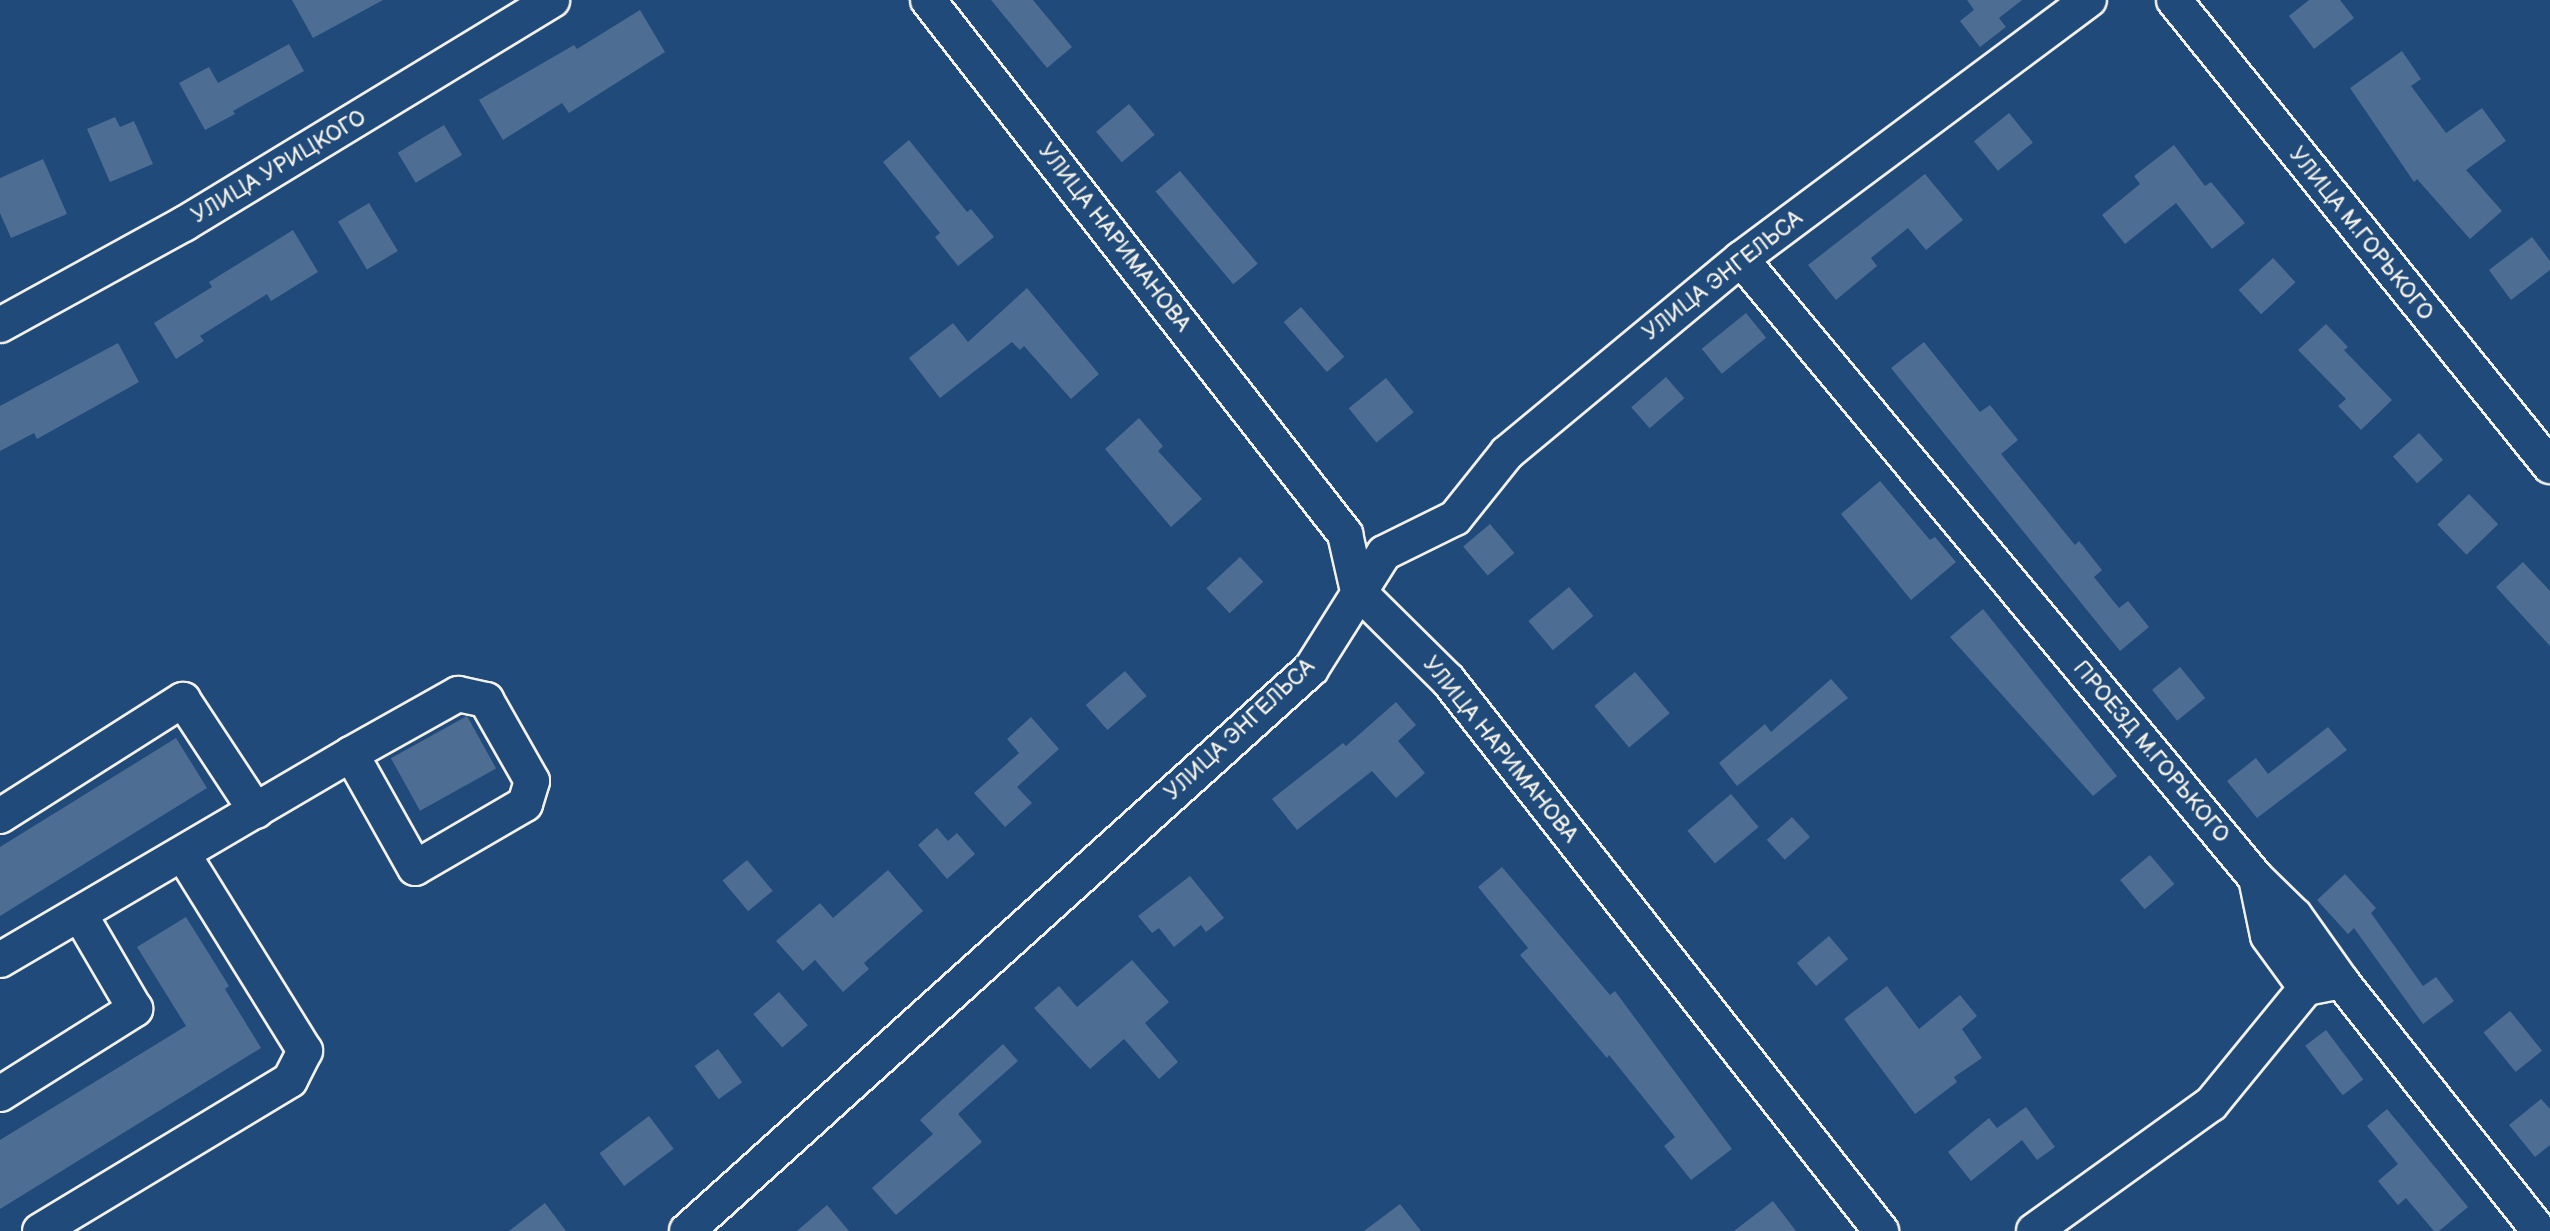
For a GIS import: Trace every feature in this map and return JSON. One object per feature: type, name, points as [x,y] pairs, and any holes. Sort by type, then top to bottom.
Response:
[{"type":"street","name":"УЛИЦА УРИЦКОГО","points":[[0,325],[184,224],[552,0]]},
{"type":"street","name":"УЛИЦА НАРИМАНОВА","points":[[928,0],[1345,534],[1358,591],[1448,680],[1881,1231]]},
{"type":"street","name":"УЛИЦА ЭНГЕЛЬСА","points":[[687,1231],[1311,669],[1384,553],[1455,518],[1507,453],[1741,259],[2089,0]]},
{"type":"street","name":"УЛИЦА М.ГОРЬКОГО","points":[[2174,0],[2550,466]]},
{"type":"street","name":"ПРОЕЗД М.ГОРЬКОГО","points":[[1741,259],[2256,878],[2268,936],[2306,988]]},
{"type":"street","points":[[0,960],[351,754],[458,694],[486,700],[532,781],[525,804],[415,868],[351,754]]},
{"type":"street","points":[[0,816],[183,700],[256,811]]},
{"type":"street","points":[[40,1231],[290,1080],[305,1051],[183,854]]},
{"type":"street","points":[[2256,878],[2295,916],[2341,981],[2539,1231]]},
{"type":"street","points":[[0,1094],[135,1009],[80,915]]},
{"type":"street","points":[[2034,1231],[2211,1104],[2306,988],[2341,981]]},
{"type":"building","points":[[292,0],[383,0],[313,38]]},
{"type":"building","points":[[991,0],[1033,0],[1072,47],[1047,68]]},
{"type":"building","points":[[1967,0],[2022,0],[1999,18],[2006,27],[1980,47],[1960,21],[1974,10]]},
{"type":"building","points":[[2309,0],[2340,0],[2354,18],[2314,49],[2289,16]]},
{"type":"building","points":[[640,10],[665,52],[569,113],[562,103],[503,140],[479,100],[574,45],[577,49]]},
{"type":"building","points":[[289,44],[304,71],[205,130],[179,83],[209,67],[218,83]]},
{"type":"building","points":[[2402,51],[2421,79],[2411,86],[2446,133],[2482,108],[2506,141],[2466,170],[2502,211],[2470,239],[2417,179],[2414,182],[2350,88]]},
{"type":"building","points":[[1129,104],[1155,135],[1122,162],[1096,132]]},
{"type":"building","points":[[2009,113],[2033,143],[1998,171],[1974,141]]},
{"type":"building","points":[[115,117],[120,127],[134,121],[153,164],[110,182],[87,129]]},
{"type":"building","points":[[444,125],[462,155],[416,183],[398,153]]},
{"type":"building","points":[[909,140],[967,212],[971,209],[994,237],[958,266],[935,237],[940,233],[883,162]]},
{"type":"building","points":[[2174,145],[2205,186],[2211,182],[2245,223],[2212,249],[2176,203],[2125,244],[2102,215],[2140,184],[2134,176]]},
{"type":"building","points":[[43,159],[67,214],[11,238],[0,213],[0,178]]},
{"type":"building","points":[[1180,171],[1258,264],[1233,284],[1155,192]]},
{"type":"building","points":[[1925,174],[1963,220],[1926,250],[1908,228],[1871,258],[1877,266],[1836,300],[1808,265]]},
{"type":"building","points":[[369,203],[398,251],[367,270],[338,222]]},
{"type":"building","points":[[293,230],[318,272],[271,301],[267,294],[200,336],[204,341],[176,359],[154,323],[212,287],[209,282]]},
{"type":"building","points":[[2532,237],[2550,261],[2550,270],[2511,300],[2489,270]]},
{"type":"building","points":[[2273,258],[2296,282],[2261,314],[2239,290]]},
{"type":"building","points":[[1027,288],[1099,374],[1071,399],[1024,346],[1020,350],[1012,342],[940,398],[909,358],[953,323],[968,342]]},
{"type":"building","points":[[1301,307],[1344,357],[1327,372],[1284,322]]},
{"type":"building","points":[[1746,313],[1766,338],[1722,374],[1702,349]]},
{"type":"building","points":[[2326,324],[2348,347],[2344,350],[2392,400],[2361,430],[2338,406],[2346,399],[2298,350]]},
{"type":"building","points":[[1924,342],[1980,412],[1990,405],[2018,440],[2001,454],[2075,545],[2079,541],[2102,570],[2094,577],[2119,608],[2128,601],[2149,627],[2120,651],[1891,368]]},
{"type":"building","points":[[118,343],[139,382],[37,439],[34,433],[0,451],[0,406]]},
{"type":"building","points":[[1666,377],[1684,398],[1650,428],[1631,407]]},
{"type":"building","points":[[1386,378],[1414,412],[1376,442],[1349,408]]},
{"type":"building","points":[[1139,418],[1163,446],[1158,451],[1202,499],[1171,527],[1105,449]]},
{"type":"building","points":[[2419,433],[2443,460],[2417,483],[2393,456]]},
{"type":"building","points":[[1880,481],[1930,540],[1935,537],[1956,562],[1911,600],[1841,514]]},
{"type":"building","points":[[2469,494],[2498,524],[2467,555],[2437,525]]},
{"type":"building","points":[[1490,524],[1514,553],[1488,576],[1463,546]]},
{"type":"building","points":[[1240,557],[1263,582],[1230,613],[1206,588]]},
{"type":"building","points":[[2523,562],[2550,591],[2550,646],[2496,587]]},
{"type":"building","points":[[1569,587],[1593,616],[1553,650],[1528,621]]},
{"type":"building","points":[[1983,609],[2117,776],[2093,796],[1950,637]]},
{"type":"building","points":[[2180,667],[2205,698],[2177,721],[2152,690]]},
{"type":"building","points":[[1125,671],[1147,696],[1107,730],[1086,705]]},
{"type":"building","points":[[1635,672],[1670,713],[1629,747],[1594,706]]},
{"type":"building","points":[[1831,679],[1848,698],[1737,786],[1719,763],[1765,724],[1771,732]]},
{"type":"building","points":[[1396,702],[1416,725],[1398,741],[1425,773],[1396,798],[1372,771],[1297,830],[1272,799],[1343,743],[1346,746]]},
{"type":"building","points":[[467,716],[496,768],[420,811],[391,758]]},
{"type":"building","points":[[1031,717],[1059,749],[1017,787],[1032,803],[1005,827],[974,793],[1019,753],[1007,739]]},
{"type":"building","points":[[2328,727],[2347,750],[2257,818],[2227,781],[2256,758],[2268,774]]},
{"type":"building","points":[[176,738],[207,788],[0,916],[0,847]]},
{"type":"building","points":[[1731,794],[1759,827],[1715,864],[1687,831]]},
{"type":"building","points":[[1792,817],[1810,837],[1785,860],[1767,840]]},
{"type":"building","points":[[937,828],[948,841],[957,833],[975,854],[947,879],[918,845]]},
{"type":"building","points":[[2150,855],[2174,884],[2145,909],[2120,880]]},
{"type":"building","points":[[747,860],[773,891],[748,911],[722,881]]},
{"type":"building","points":[[1502,867],[1610,995],[1615,991],[1732,1149],[1691,1180],[1664,1146],[1675,1137],[1609,1055],[1607,1058],[1520,955],[1528,948],[1478,887]]},
{"type":"building","points":[[888,870],[923,911],[864,963],[869,969],[843,992],[815,960],[803,971],[776,941],[820,903],[833,918]]},
{"type":"building","points":[[2345,874],[2376,908],[2371,913],[2423,986],[2436,977],[2454,1001],[2423,1024],[2354,928],[2348,934],[2317,900]]},
{"type":"building","points":[[1190,876],[1224,918],[1206,932],[1201,925],[1174,947],[1159,928],[1152,933],[1138,916]]},
{"type":"building","points":[[186,917],[229,986],[225,989],[261,1048],[0,1209],[0,1140],[186,1026],[137,947]]},
{"type":"building","points":[[1829,936],[1848,959],[1816,986],[1797,963]]},
{"type":"building","points":[[1132,960],[1169,1002],[1145,1023],[1178,1062],[1159,1079],[1124,1039],[1090,1069],[1034,1008],[1059,986],[1077,1007]]},
{"type":"building","points":[[1887,986],[1919,1029],[1960,995],[1977,1016],[1962,1029],[1982,1058],[1954,1077],[1957,1082],[1915,1114],[1844,1019]]},
{"type":"building","points":[[779,992],[808,1025],[782,1048],[753,1014]]},
{"type":"building","points":[[2510,1011],[2542,1051],[2516,1072],[2484,1032]]},
{"type":"building","points":[[2326,1030],[2363,1080],[2343,1095],[2305,1046]]},
{"type":"building","points":[[1003,1044],[1018,1061],[958,1114],[982,1142],[896,1215],[872,1188],[933,1134],[920,1120]]},
{"type":"building","points":[[718,1049],[742,1082],[719,1099],[695,1066]]},
{"type":"building","points":[[2541,1099],[2550,1109],[2550,1145],[2535,1157],[2509,1125]]},
{"type":"building","points":[[2026,1107],[2055,1147],[2037,1160],[2022,1140],[1971,1181],[1948,1152],[1989,1118],[1997,1128]]},
{"type":"building","points":[[2387,1109],[2468,1207],[2439,1231],[2434,1231],[2406,1198],[2398,1205],[2378,1181],[2398,1164],[2367,1126]]},
{"type":"building","points":[[649,1116],[674,1149],[624,1186],[599,1153]]},
{"type":"building","points":[[1773,1201],[1796,1231],[1734,1231]]},
{"type":"building","points":[[545,1203],[566,1231],[509,1231]]},
{"type":"building","points":[[1400,1204],[1421,1231],[1364,1231]]},
{"type":"building","points":[[827,1205],[849,1231],[797,1231]]}]
